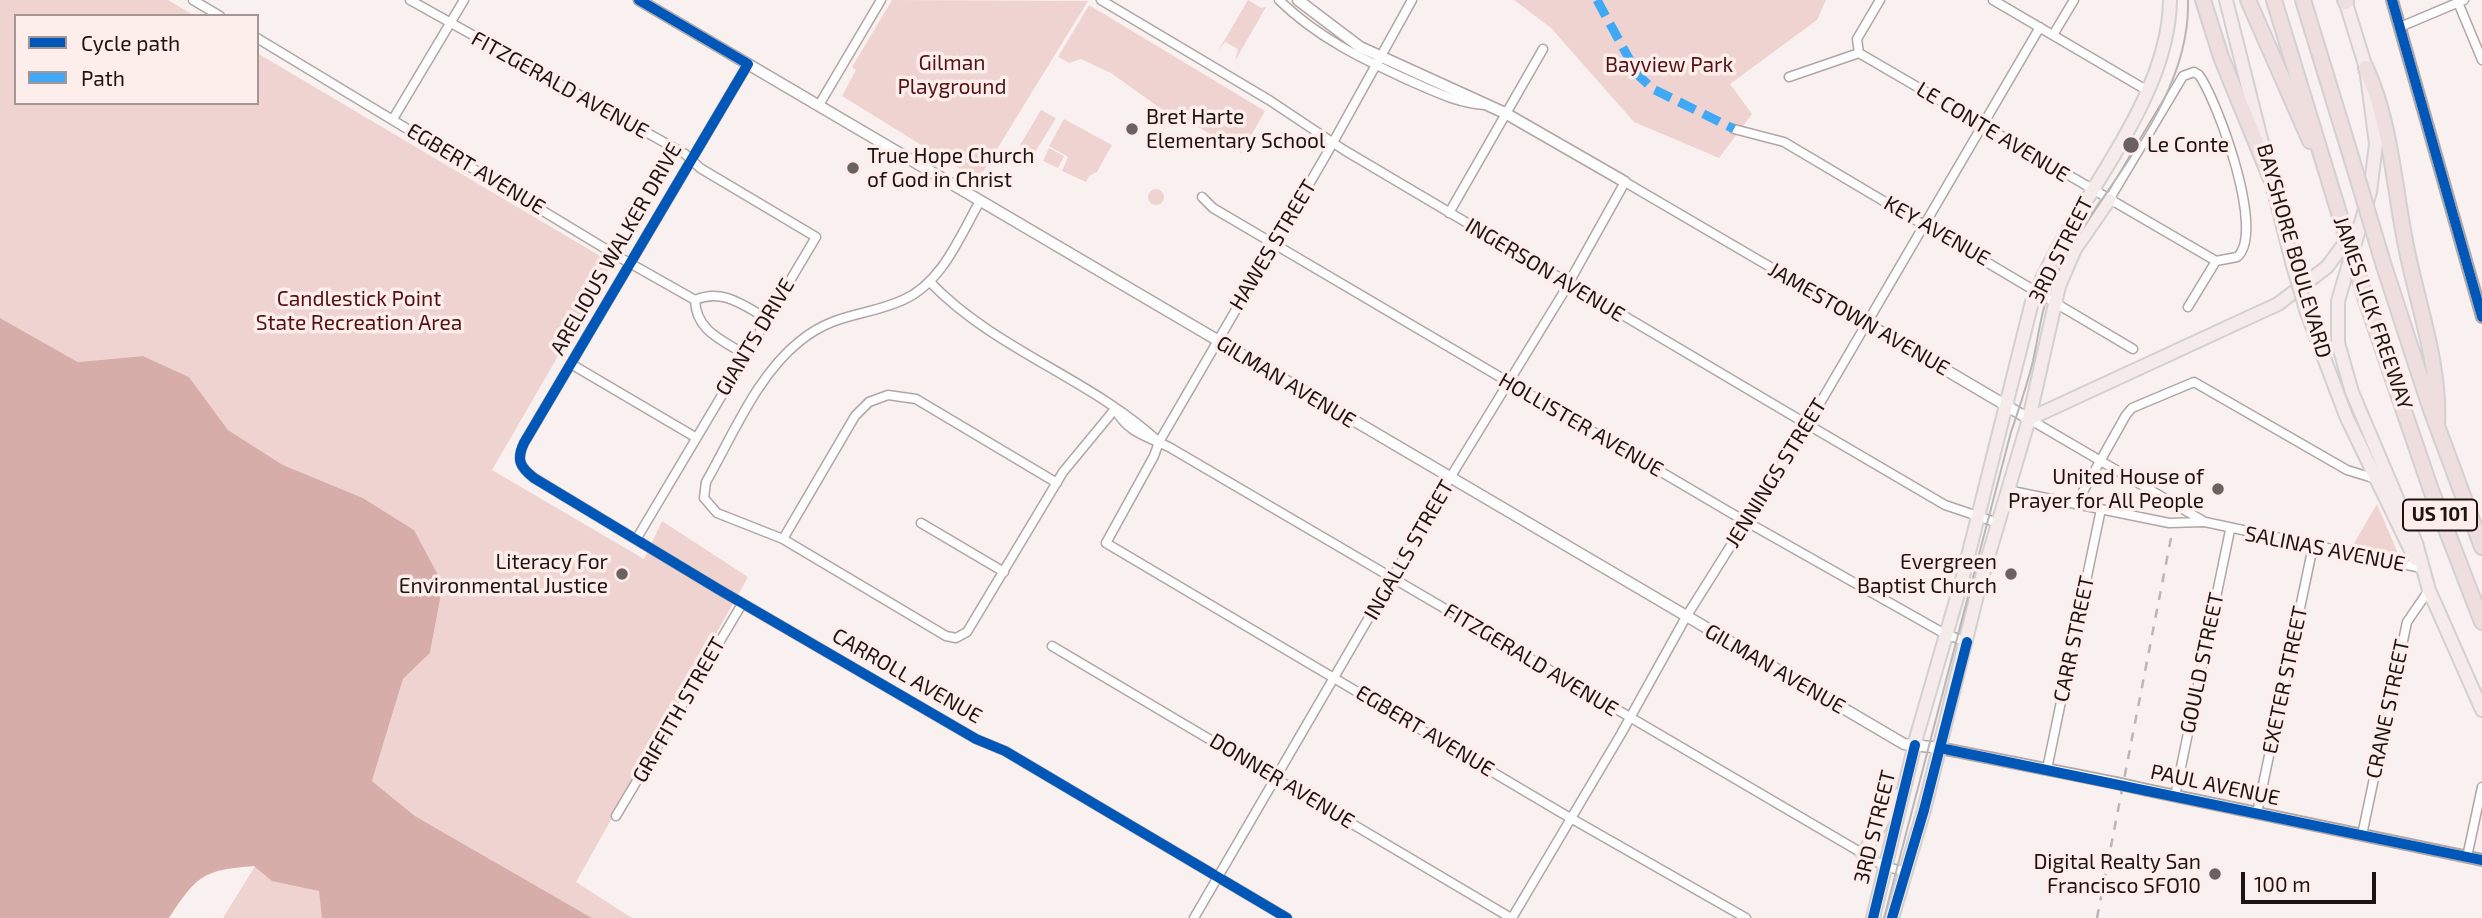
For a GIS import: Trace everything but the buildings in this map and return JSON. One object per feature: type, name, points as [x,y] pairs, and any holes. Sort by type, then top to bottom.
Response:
[{"type":"highway","points":[[2203,0],[2217,46],[2271,179]]},
{"type":"highway","points":[[2248,0],[2334,195]]},
{"type":"highway","name":"JAMES LICK FREEWAY","points":[[2274,0],[2367,303],[2431,490],[2482,622]]},
{"type":"highway","name":"JAMES LICK FREEWAY","points":[[2303,0],[2384,266],[2437,425],[2482,547]]},
{"type":"highway","points":[[2366,68],[2378,96],[2385,123],[2407,251],[2439,390],[2437,425]]},
{"type":"main road","name":"3RD STREET","points":[[1873,918],[1915,746],[1978,518],[2036,290],[2148,91],[2160,63],[2170,0]]},
{"type":"main road","name":"BAYSHORE BOULEVARD","points":[[2226,0],[2307,313],[2338,397],[2404,541],[2421,568]]},
{"type":"main road","points":[[2392,0],[2482,317]]},
{"type":"main road","name":"BAYSHORE BOULEVARD","points":[[2345,1],[2366,68],[2376,144],[2370,192],[2338,301],[2337,336],[2349,384],[2416,543],[2429,590],[2482,710]]},
{"type":"main road","points":[[2029,419],[2278,304],[2311,281],[2342,250],[2370,192]]},
{"type":"main road","name":"3RD STREET","points":[[1892,918],[1940,748],[2007,490],[2029,419],[2055,301],[2075,249],[2109,200]]},
{"type":"main road","name":"PAUL AVENUE","points":[[1940,748],[2482,859]]},
{"type":"main road","points":[[1863,854],[1906,782]]},
{"type":"street","points":[[193,0],[216,14]]},
{"type":"street","name":"FITZGERALD AVENUE","points":[[411,0],[691,159],[816,237]]},
{"type":"street","points":[[393,119],[464,0]]},
{"type":"street","name":"GILMAN AVENUE","points":[[639,0],[1904,744],[1940,748]]},
{"type":"street","points":[[819,105],[881,0]]},
{"type":"street","name":"INGERSON AVENUE","points":[[1101,0],[1269,100],[1333,143],[1449,213],[1945,505],[1998,523]]},
{"type":"street","name":"JAMESTOWN AVENUE","points":[[1279,0],[1321,36],[1507,114],[2206,522],[2230,530]]},
{"type":"street","name":"JAMESTOWN AVENUE","points":[[1298,0],[1378,61]]},
{"type":"street","name":"HAWES STREET","points":[[1106,543],[1154,456],[1158,442],[1333,143],[1412,0]]},
{"type":"street","points":[[1788,77],[1859,53],[1857,38],[1880,0]]},
{"type":"street","points":[[2053,35],[2074,0]]},
{"type":"street","points":[[1995,1],[2148,91]]},
{"type":"street","points":[[2400,27],[2459,1],[2482,60]]},
{"type":"street","name":"JENNINGS STREET","points":[[1512,918],[1686,617],[1866,323],[2039,27]]},
{"type":"street","name":"EGBERT AVENUE","points":[[259,39],[695,300]]},
{"type":"street","points":[[1449,213],[1543,48]]},
{"type":"street","name":"LE CONTE AVENUE","points":[[1859,53],[2216,261]]},
{"type":"street","name":"ARELIOUS WALKER DRIVE","points":[[519,456],[748,64]]},
{"type":"street","points":[[2109,200],[2183,76],[2194,72],[2202,80],[2237,166],[2244,196],[2244,248],[2237,257],[2216,261],[2188,307]]},
{"type":"street","name":"KEY AVENUE","points":[[1734,129],[1784,142],[2133,349]]},
{"type":"street","name":"INGALLS STREET","points":[[1194,918],[1507,381],[1569,283],[1625,182]]},
{"type":"street","name":"HOLLISTER AVENUE","points":[[1202,197],[1213,208],[1507,381],[1945,634],[1967,642]]},
{"type":"street","points":[[980,201],[930,282],[904,300],[831,321],[790,349],[762,385],[706,482],[704,498],[711,508],[783,540],[951,638],[967,632],[1057,483],[1115,409]]},
{"type":"street","name":"GIANTS DRIVE","points":[[637,538],[816,237]]},
{"type":"street","name":"FITZGERALD AVENUE","points":[[930,282],[959,311],[1105,400],[1158,442],[1863,854],[1884,866],[1906,872]]},
{"type":"street","points":[[746,355],[709,332],[699,321],[695,300],[717,295],[732,298],[766,318]]},
{"type":"street","points":[[572,363],[695,437]]},
{"type":"street","points":[[2076,504],[2132,408],[2188,383],[2200,383],[2347,470],[2376,479]]},
{"type":"street","points":[[783,540],[855,416],[869,402],[888,395],[916,398],[1057,483]]},
{"type":"street","name":"CARROLL AVENUE","points":[[519,456],[522,467],[534,478],[742,604],[975,739],[1005,751],[1287,918]]},
{"type":"street","points":[[2007,490],[2169,523],[2206,522]]},
{"type":"street","name":"CARR STREET","points":[[2047,769],[2101,509]]},
{"type":"street","points":[[921,523],[1004,572]]},
{"type":"street","name":"SALINAS AVENUE","points":[[2230,530],[2421,568]]},
{"type":"street","name":"GOULD STREET","points":[[2175,796],[2230,530]]},
{"type":"street","name":"EGBERT AVENUE","points":[[1106,543],[1746,918]]},
{"type":"street","name":"EXETER STREET","points":[[2257,813],[2312,546]]},
{"type":"street","name":"CRANE STREET","points":[[2362,835],[2407,622],[2429,590]]},
{"type":"street","name":"GRIFFITH STREET","points":[[616,816],[742,604]]},
{"type":"street","name":"DONNER AVENUE","points":[[1052,646],[1512,918]]},
{"type":"street","points":[[2467,857],[2482,787]]},
{"type":"green space","name":"Candlestick Point State Recreation Area","points":[[0,0],[168,0],[192,14],[14,14],[14,105],[259,105],[259,54],[612,263],[492,470],[644,559],[662,521],[748,577],[576,882],[632,918],[592,918],[415,816],[372,781],[403,679],[430,653],[443,584],[414,530],[363,498],[283,465],[228,430],[189,377],[143,356],[78,362],[0,318]]},
{"type":"green space","name":"Gilman Playground","points":[[892,0],[1088,1],[978,180],[842,96],[856,70],[852,67]]},
{"type":"green space","points":[[1248,0],[1261,8],[1266,7],[1235,61],[1238,49],[1225,42],[1218,51]]},
{"type":"green space","name":"Bayview Park","points":[[1514,0],[1826,0],[1817,20],[1730,84],[1752,114],[1719,158],[1634,122],[1551,28]]},
{"type":"green space","points":[[1089,5],[1265,111],[1241,153],[1187,120],[1174,118],[1111,73],[1081,59],[1069,63],[1058,57]]},
{"type":"green space","points":[[1041,110],[1056,118],[1034,154],[1020,145]]},
{"type":"green space","points":[[1064,119],[1112,145],[1097,172],[1089,176],[1086,182],[1062,171],[1068,157],[1049,146]]},
{"type":"green space","points":[[1049,148],[1064,156],[1058,168],[1043,161]]},
{"type":"green space","points":[[1156,189],[1162,191],[1162,203],[1156,205],[1150,203],[1148,197],[1150,191]]},
{"type":"green space","points":[[2377,504],[2397,551],[2396,554],[2353,545]]},
{"type":"green space","points":[[255,866],[424,918],[223,918]]},
{"type":"shaded area","points":[[0,318],[78,362],[143,356],[189,377],[228,430],[283,465],[363,498],[414,530],[443,584],[430,653],[403,679],[372,781],[415,816],[592,918],[322,918],[319,891],[272,881],[254,866],[223,870],[202,878],[194,884],[169,918],[0,918]]},
{"type":"tram line","points":[[1884,918],[2011,432],[2031,370],[2047,299],[2072,245],[2158,111],[2174,75],[2185,38],[2188,0]]},
{"type":"railway","points":[[2097,918],[2171,538]]},
{"type":"marked path","points":[[1597,0],[1638,75],[1653,89],[1734,129]]},
{"type":"cycle path","points":[[639,0],[748,64],[524,443],[520,459],[525,470],[718,589],[976,739],[1005,751],[1287,918]]},
{"type":"cycle path","points":[[2392,0],[2482,317]]},
{"type":"cycle path","points":[[1892,918],[1924,810],[1967,642]]},
{"type":"cycle path","points":[[1873,918],[1915,745]]},
{"type":"cycle path","points":[[1940,748],[2482,860]]},
{"type":"place","name":"Bret Harte Elementary School","points":[[1132,129]]},
{"type":"place","name":"Le Conte","points":[[2131,145]]},
{"type":"place","name":"True Hope Church of God in Christ","points":[[853,168]]},
{"type":"place","name":"United House of Prayer for All People","points":[[2218,489]]},
{"type":"place","name":"Literacy For Environmental Justice","points":[[622,574]]},
{"type":"place","name":"Evergreen Baptist Church","points":[[2011,574]]},
{"type":"place","name":"Digital Realty San Francisco SFO10","points":[[2215,874]]}]
